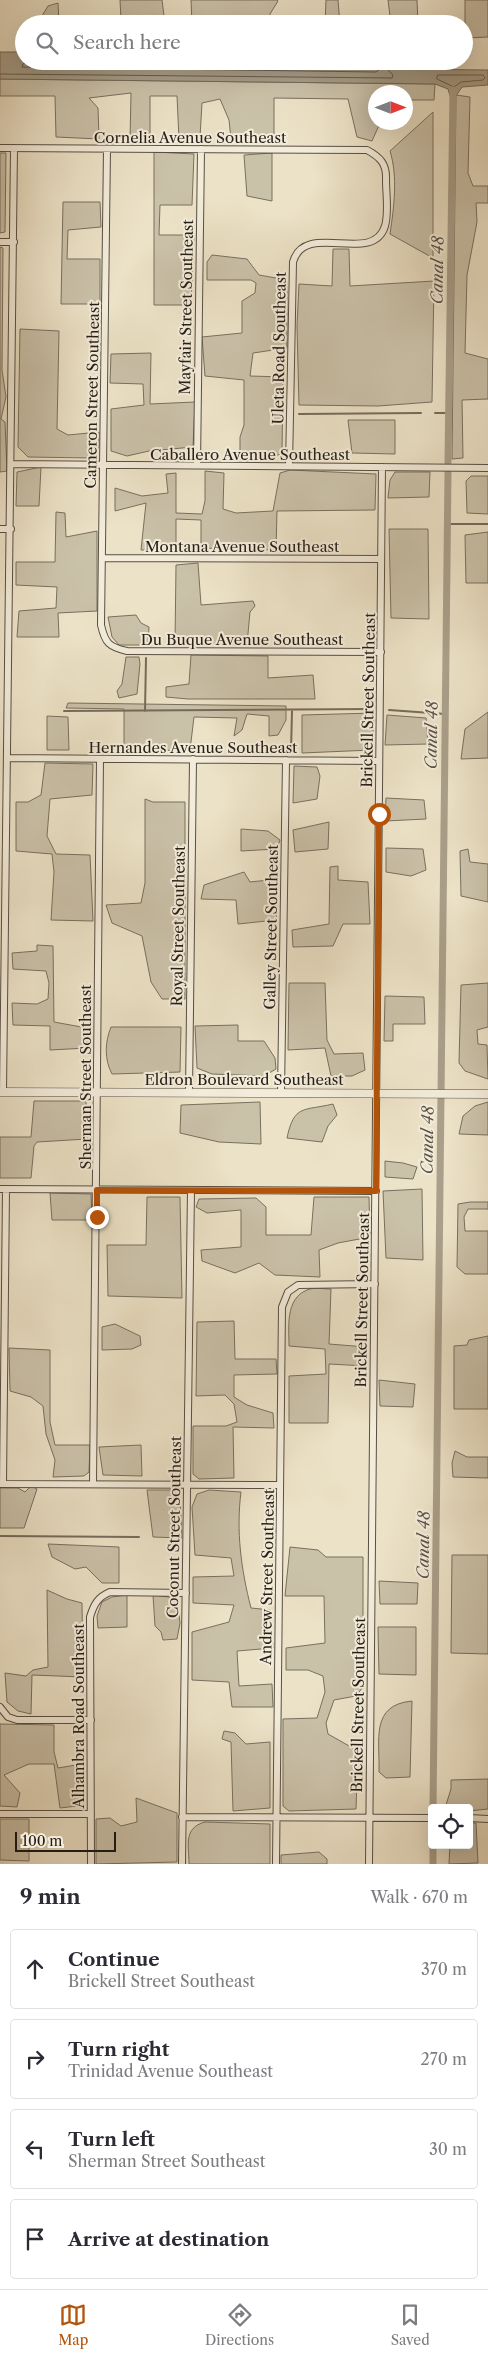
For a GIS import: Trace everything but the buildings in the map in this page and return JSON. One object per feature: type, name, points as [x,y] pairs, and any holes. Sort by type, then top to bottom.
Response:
[{"type":"street","name":"Cornelia Avenue Southeast","points":[[0,148],[367,150],[378,156]]},
{"type":"street","points":[[2,1092],[4,808],[7,758],[11,529],[14,148]]},
{"type":"street","name":"Cameron Street Southeast","points":[[106,641],[101,625],[107,149]]},
{"type":"street","name":"Mayfair Street Southeast","points":[[197,466],[201,149]]},
{"type":"street","name":"Uleta Road Southeast","points":[[289,466],[292,266],[296,254],[304,247],[316,243],[361,244],[371,242],[380,237],[386,226],[386,175],[384,163],[378,156]]},
{"type":"street","points":[[0,242],[14,242]]},
{"type":"street","name":"Caballero Avenue Southeast","points":[[11,464],[488,468]]},
{"type":"street","name":"Brickell Street Southeast","points":[[369,1864],[382,467]]},
{"type":"street","points":[[0,529],[11,529]]},
{"type":"street","name":"Montana Avenue Southeast","points":[[102,558],[382,558]]},
{"type":"street","points":[[0,623],[9,623]]},
{"type":"street","name":"Du Buque Avenue Southeast","points":[[106,641],[114,648],[126,651],[380,652]]},
{"type":"street","name":"Hernandes Avenue Southeast","points":[[7,758],[379,761]]},
{"type":"street","name":"Sherman Street Southeast","points":[[93,1484],[100,759]]},
{"type":"street","name":"Royal Street Southeast","points":[[189,1093],[193,759]]},
{"type":"street","name":"Galley Street Southeast","points":[[281,1093],[286,760]]},
{"type":"street","name":"Eldron Boulevard Southeast","points":[[2,1092],[488,1094]]},
{"type":"street","points":[[280,1485],[1,1484],[3,1189],[376,1191]]},
{"type":"street","name":"Coconut Street Southeast","points":[[182,1864],[191,1190]]},
{"type":"street","name":"Andrew Street Southeast","points":[[276,1864],[282,1307],[288,1292],[298,1285],[375,1284]]},
{"type":"street","name":"Alhambra Road Southeast","points":[[90,1864],[90,1617],[100,1596],[119,1592],[186,1593]]},
{"type":"street","points":[[0,1707],[8,1717],[17,1720],[91,1720]]},
{"type":"street","points":[[0,1814],[91,1814]]},
{"type":"street","points":[[182,1817],[428,1818]]},
{"type":"street","points":[[473,1818],[488,1818]]},
{"type":"shaded area","points":[[120,0],[162,0],[164,15],[121,15]]},
{"type":"shaded area","points":[[191,0],[278,1],[270,15],[192,15]]},
{"type":"shaded area","points":[[326,0],[338,0],[339,15],[325,15]]},
{"type":"shaded area","points":[[388,0],[417,0],[418,15],[390,15]]},
{"type":"shaded area","points":[[465,0],[488,0],[488,37],[473,38],[473,15],[465,15]]},
{"type":"shaded area","points":[[58,3],[59,15],[43,15],[48,6]]},
{"type":"shaded area","points":[[0,79],[435,84],[434,100],[413,100],[413,85],[368,85],[368,130],[377,130],[372,141],[357,137],[348,99],[274,98],[274,140],[231,139],[229,120],[220,99],[202,103],[200,137],[179,139],[177,96],[150,96],[150,138],[130,141],[131,93],[89,98],[98,108],[99,139],[56,137],[55,96],[0,96]]},
{"type":"shaded area","points":[[456,95],[470,97],[468,173],[473,186],[488,186],[488,203],[476,203],[477,222],[467,275],[465,353],[488,359],[488,399],[462,400],[463,458],[452,459]]},
{"type":"shaded area","points":[[433,112],[433,258],[390,234],[395,182],[390,151]]},
{"type":"shaded area","points":[[154,152],[194,154],[192,205],[160,205],[159,235],[194,235],[191,305],[154,305]]},
{"type":"shaded area","points":[[0,153],[6,153],[5,232],[0,233]]},
{"type":"shaded area","points":[[272,153],[272,201],[247,196],[244,155]]},
{"type":"shaded area","points":[[63,202],[100,202],[101,227],[68,230],[67,259],[100,259],[100,304],[61,304]]},
{"type":"shaded area","points":[[0,247],[3,248],[2,370],[6,397],[1,419],[5,422],[7,471],[0,472]]},
{"type":"shaded area","points":[[333,249],[349,249],[350,286],[434,281],[432,402],[378,406],[299,405],[297,326],[299,284],[332,286]]},
{"type":"shaded area","points":[[212,255],[247,259],[259,275],[287,280],[287,348],[253,353],[250,376],[283,377],[282,454],[248,462],[240,459],[240,437],[244,425],[244,380],[205,376],[202,337],[242,333],[242,301],[255,293],[256,283],[251,280],[207,280],[207,262]]},
{"type":"shaded area","points":[[20,329],[59,331],[57,429],[68,435],[99,432],[99,446],[93,458],[28,457],[18,447]]},
{"type":"shaded area","points":[[151,353],[150,404],[195,402],[193,447],[149,451],[127,456],[111,451],[111,409],[144,405],[143,384],[110,383],[111,354]]},
{"type":"shaded area","points":[[348,420],[395,420],[395,454],[352,453]]},
{"type":"shaded area","points":[[41,467],[39,506],[16,506],[17,472]]},
{"type":"shaded area","points":[[290,470],[376,474],[375,510],[277,511],[276,550],[201,548],[201,520],[176,519],[176,551],[141,550],[146,503],[115,511],[115,488],[142,496],[168,493],[166,474],[176,473],[176,513],[202,514],[205,501],[205,471],[224,473],[223,509],[236,513],[273,511],[280,473]]},
{"type":"shaded area","points":[[395,472],[430,472],[429,497],[388,498],[390,480]]},
{"type":"shaded area","points":[[471,476],[488,476],[488,514],[467,513],[466,481]]},
{"type":"shaded area","points":[[56,512],[65,513],[66,537],[97,531],[97,611],[58,613],[59,637],[17,637],[19,611],[56,608],[57,587],[16,585],[16,562],[55,562]]},
{"type":"shaded area","points":[[389,529],[428,529],[429,619],[391,618]]},
{"type":"shaded area","points":[[488,532],[488,583],[466,583],[465,535]]},
{"type":"shaded area","points":[[198,563],[201,605],[253,601],[255,606],[250,612],[247,644],[175,643],[176,565]]},
{"type":"shaded area","points":[[136,615],[141,623],[149,627],[148,645],[119,645],[112,637],[108,617]]},
{"type":"shaded area","points":[[191,655],[268,656],[268,678],[313,675],[315,699],[188,699],[166,697],[166,687],[189,684]]},
{"type":"shaded area","points":[[126,657],[139,657],[137,694],[119,698],[117,691],[122,684]]},
{"type":"shaded area","points":[[68,703],[286,706],[286,720],[278,735],[269,736],[269,716],[247,714],[242,730],[234,736],[237,718],[194,717],[190,750],[124,751],[124,709],[66,708]]},
{"type":"shaded area","points":[[488,712],[488,758],[461,759],[465,729]]},
{"type":"shaded area","points":[[374,713],[372,750],[302,753],[302,715]]},
{"type":"shaded area","points":[[387,715],[426,718],[428,744],[385,745]]},
{"type":"shaded area","points":[[47,716],[68,717],[69,750],[47,750]]},
{"type":"shaded area","points":[[45,763],[93,764],[92,795],[50,799],[47,836],[56,854],[90,855],[93,921],[51,920],[54,872],[52,854],[16,851],[16,802],[28,802],[41,795]]},
{"type":"shaded area","points":[[294,766],[317,767],[320,776],[317,799],[293,803]]},
{"type":"shaded area","points":[[386,798],[424,800],[426,819],[385,821]]},
{"type":"shaded area","points":[[145,799],[153,802],[185,802],[185,999],[162,999],[151,982],[142,936],[112,923],[106,905],[141,903],[145,883]]},
{"type":"shaded area","points":[[329,822],[328,849],[295,852],[293,830]]},
{"type":"shaded area","points":[[241,829],[268,831],[280,840],[277,849],[241,851]]},
{"type":"shaded area","points":[[386,848],[423,849],[426,870],[411,876],[386,872]]},
{"type":"shaded area","points":[[468,849],[470,862],[488,864],[488,902],[461,896],[460,851]]},
{"type":"shaded area","points":[[338,866],[338,880],[368,882],[370,924],[343,924],[333,946],[293,947],[292,930],[329,924],[330,867]]},
{"type":"shaded area","points":[[244,872],[250,882],[269,880],[277,907],[276,920],[238,924],[236,900],[201,899],[204,885]]},
{"type":"shaded area","points":[[37,945],[53,946],[54,1022],[87,1028],[87,1048],[50,1050],[50,1026],[13,1025],[12,1003],[37,1004],[48,999],[49,983],[46,971],[13,969],[12,953],[37,951]]},
{"type":"shaded area","points":[[289,983],[325,983],[327,1040],[334,1054],[363,1053],[365,1070],[352,1076],[331,1076],[325,1048],[288,1050]]},
{"type":"shaded area","points":[[488,983],[488,1027],[477,1030],[478,1044],[487,1045],[488,1079],[465,1071],[459,1063],[461,985]]},
{"type":"shaded area","points":[[385,996],[424,997],[425,1024],[393,1024],[393,1041],[384,1041]]},
{"type":"shaded area","points":[[238,1025],[238,1041],[264,1041],[275,1058],[276,1069],[264,1076],[212,1074],[197,1068],[195,1026]]},
{"type":"shaded area","points":[[111,1027],[181,1027],[180,1072],[112,1074],[106,1050]]},
{"type":"shaded area","points":[[34,1101],[86,1101],[87,1139],[37,1142],[34,1146],[31,1178],[0,1178],[0,1137],[31,1137]]},
{"type":"shaded area","points":[[260,1102],[261,1144],[219,1142],[180,1133],[181,1105]]},
{"type":"shaded area","points":[[488,1102],[488,1135],[459,1134],[463,1116],[475,1106]]},
{"type":"shaded area","points":[[333,1104],[337,1115],[328,1126],[322,1142],[287,1138],[293,1119],[297,1114],[308,1109]]},
{"type":"shaded area","points":[[385,1161],[417,1167],[413,1179],[385,1177]]},
{"type":"shaded area","points":[[422,1189],[423,1260],[386,1258],[383,1191]]},
{"type":"shaded area","points":[[50,1193],[91,1194],[92,1220],[52,1220]]},
{"type":"shaded area","points":[[147,1197],[180,1197],[182,1298],[108,1296],[107,1245],[146,1245]]},
{"type":"shaded area","points":[[314,1197],[369,1197],[370,1237],[338,1243],[319,1250],[320,1277],[275,1275],[259,1263],[235,1273],[202,1261],[201,1250],[241,1247],[241,1210],[207,1213],[196,1207],[199,1199],[256,1198],[266,1207],[266,1235],[311,1235]]},
{"type":"shaded area","points":[[488,1202],[488,1209],[468,1209],[464,1217],[465,1231],[488,1231],[488,1274],[465,1274],[457,1267],[458,1204]]},
{"type":"shaded area","points":[[309,1289],[331,1289],[329,1344],[366,1347],[366,1366],[329,1364],[328,1423],[289,1423],[289,1376],[326,1374],[325,1349],[289,1346],[289,1322],[292,1307],[300,1294]]},
{"type":"shaded area","points":[[234,1321],[235,1359],[276,1359],[277,1374],[234,1375],[234,1397],[247,1405],[273,1413],[274,1428],[233,1427],[234,1478],[199,1479],[193,1474],[193,1426],[226,1426],[237,1422],[234,1404],[225,1395],[196,1396],[197,1322]]},
{"type":"shaded area","points":[[115,1324],[140,1336],[141,1345],[132,1349],[102,1350],[102,1327]]},
{"type":"shaded area","points":[[488,1336],[488,1409],[454,1409],[454,1346],[467,1345],[469,1340]]},
{"type":"shaded area","points":[[9,1348],[50,1350],[50,1422],[55,1445],[90,1445],[89,1472],[84,1476],[53,1477],[55,1460],[46,1434],[43,1406],[31,1397],[10,1391]]},
{"type":"shaded area","points":[[379,1380],[415,1384],[413,1407],[380,1406]]},
{"type":"shaded area","points":[[141,1445],[142,1476],[103,1475],[99,1447]]},
{"type":"shaded area","points":[[455,1451],[467,1457],[488,1457],[488,1478],[453,1477],[452,1463]]},
{"type":"shaded area","points":[[31,1486],[37,1489],[24,1528],[0,1528],[0,1488],[18,1488],[25,1492]]},
{"type":"shaded area","points":[[147,1490],[174,1490],[180,1499],[182,1538],[153,1537]]},
{"type":"shaded area","points":[[209,1490],[241,1492],[239,1536],[245,1579],[251,1608],[270,1610],[273,1648],[237,1651],[239,1686],[272,1684],[273,1707],[232,1707],[229,1682],[192,1680],[192,1632],[229,1622],[234,1605],[193,1603],[193,1577],[234,1576],[231,1558],[195,1555],[192,1507],[197,1494]]},
{"type":"shaded area","points":[[48,1544],[119,1547],[119,1583],[102,1583],[86,1567],[75,1569],[52,1557]]},
{"type":"shaded area","points":[[290,1547],[318,1550],[326,1557],[363,1557],[363,1687],[356,1696],[334,1700],[326,1723],[328,1734],[358,1751],[356,1809],[289,1811],[283,1806],[283,1719],[317,1718],[325,1692],[323,1676],[308,1670],[286,1670],[286,1648],[325,1643],[324,1596],[285,1596]]},
{"type":"shaded area","points":[[452,1555],[488,1555],[488,1654],[451,1653]]},
{"type":"shaded area","points":[[379,1581],[418,1583],[417,1604],[380,1604]]},
{"type":"shaded area","points":[[47,1590],[82,1603],[83,1677],[32,1675],[31,1714],[18,1711],[7,1702],[5,1673],[26,1676],[33,1670],[48,1667]]},
{"type":"shaded area","points":[[127,1595],[127,1627],[98,1628],[97,1616],[102,1602],[112,1597]]},
{"type":"shaded area","points":[[153,1595],[177,1598],[180,1623],[177,1639],[163,1640],[161,1632],[155,1626]]},
{"type":"shaded area","points":[[378,1627],[416,1627],[416,1675],[379,1674]]},
{"type":"shaded area","points":[[412,1701],[410,1777],[386,1778],[379,1772],[379,1737],[383,1717],[389,1709]]},
{"type":"shaded area","points":[[0,1724],[54,1725],[54,1752],[58,1768],[82,1764],[80,1802],[77,1806],[60,1808],[54,1764],[29,1764],[4,1775],[20,1793],[17,1807],[0,1806]]},
{"type":"shaded area","points":[[224,1731],[235,1733],[246,1744],[270,1742],[270,1808],[233,1811],[231,1742],[222,1739]]},
{"type":"shaded area","points":[[488,1779],[488,1809],[473,1811],[473,1804],[446,1804],[451,1789],[451,1780]]},
{"type":"shaded area","points":[[136,1798],[177,1813],[177,1862],[96,1864],[96,1819],[110,1818],[121,1826],[137,1822]]},
{"type":"shaded area","points":[[0,1819],[29,1819],[29,1861],[0,1860]]},
{"type":"shaded area","points":[[205,1822],[270,1824],[270,1864],[189,1864],[188,1844],[190,1833],[193,1828]]},
{"type":"shaded area","points":[[473,1823],[476,1823],[478,1863],[449,1864],[450,1849],[473,1849]]},
{"type":"shaded area","points":[[319,1852],[327,1859],[327,1864],[281,1864],[281,1855]]},
{"type":"water","points":[[0,52],[15,52],[15,70],[488,70],[488,85],[462,87],[454,99],[450,96],[448,89],[435,84],[0,79]]},
{"type":"waterway","name":"Canal 48","points":[[448,462],[453,90]]},
{"type":"waterway","points":[[299,414],[421,413]]},
{"type":"waterway","points":[[435,413],[449,413]]},
{"type":"waterway","name":"Canal 48","points":[[433,1804],[448,473]]},
{"type":"waterway","points":[[448,524],[488,524]]},
{"type":"waterway","points":[[145,711],[146,658]]},
{"type":"waterway","points":[[64,711],[373,709]]},
{"type":"waterway","points":[[389,710],[445,714]]},
{"type":"waterway","points":[[291,751],[292,711]]},
{"type":"waterway","points":[[0,1536],[139,1537]]},
{"type":"waterway","name":"Canal 48","points":[[433,1849],[433,1864]]},
{"type":"route","points":[[97,1217],[97,1190],[376,1191],[379,814]]}]
